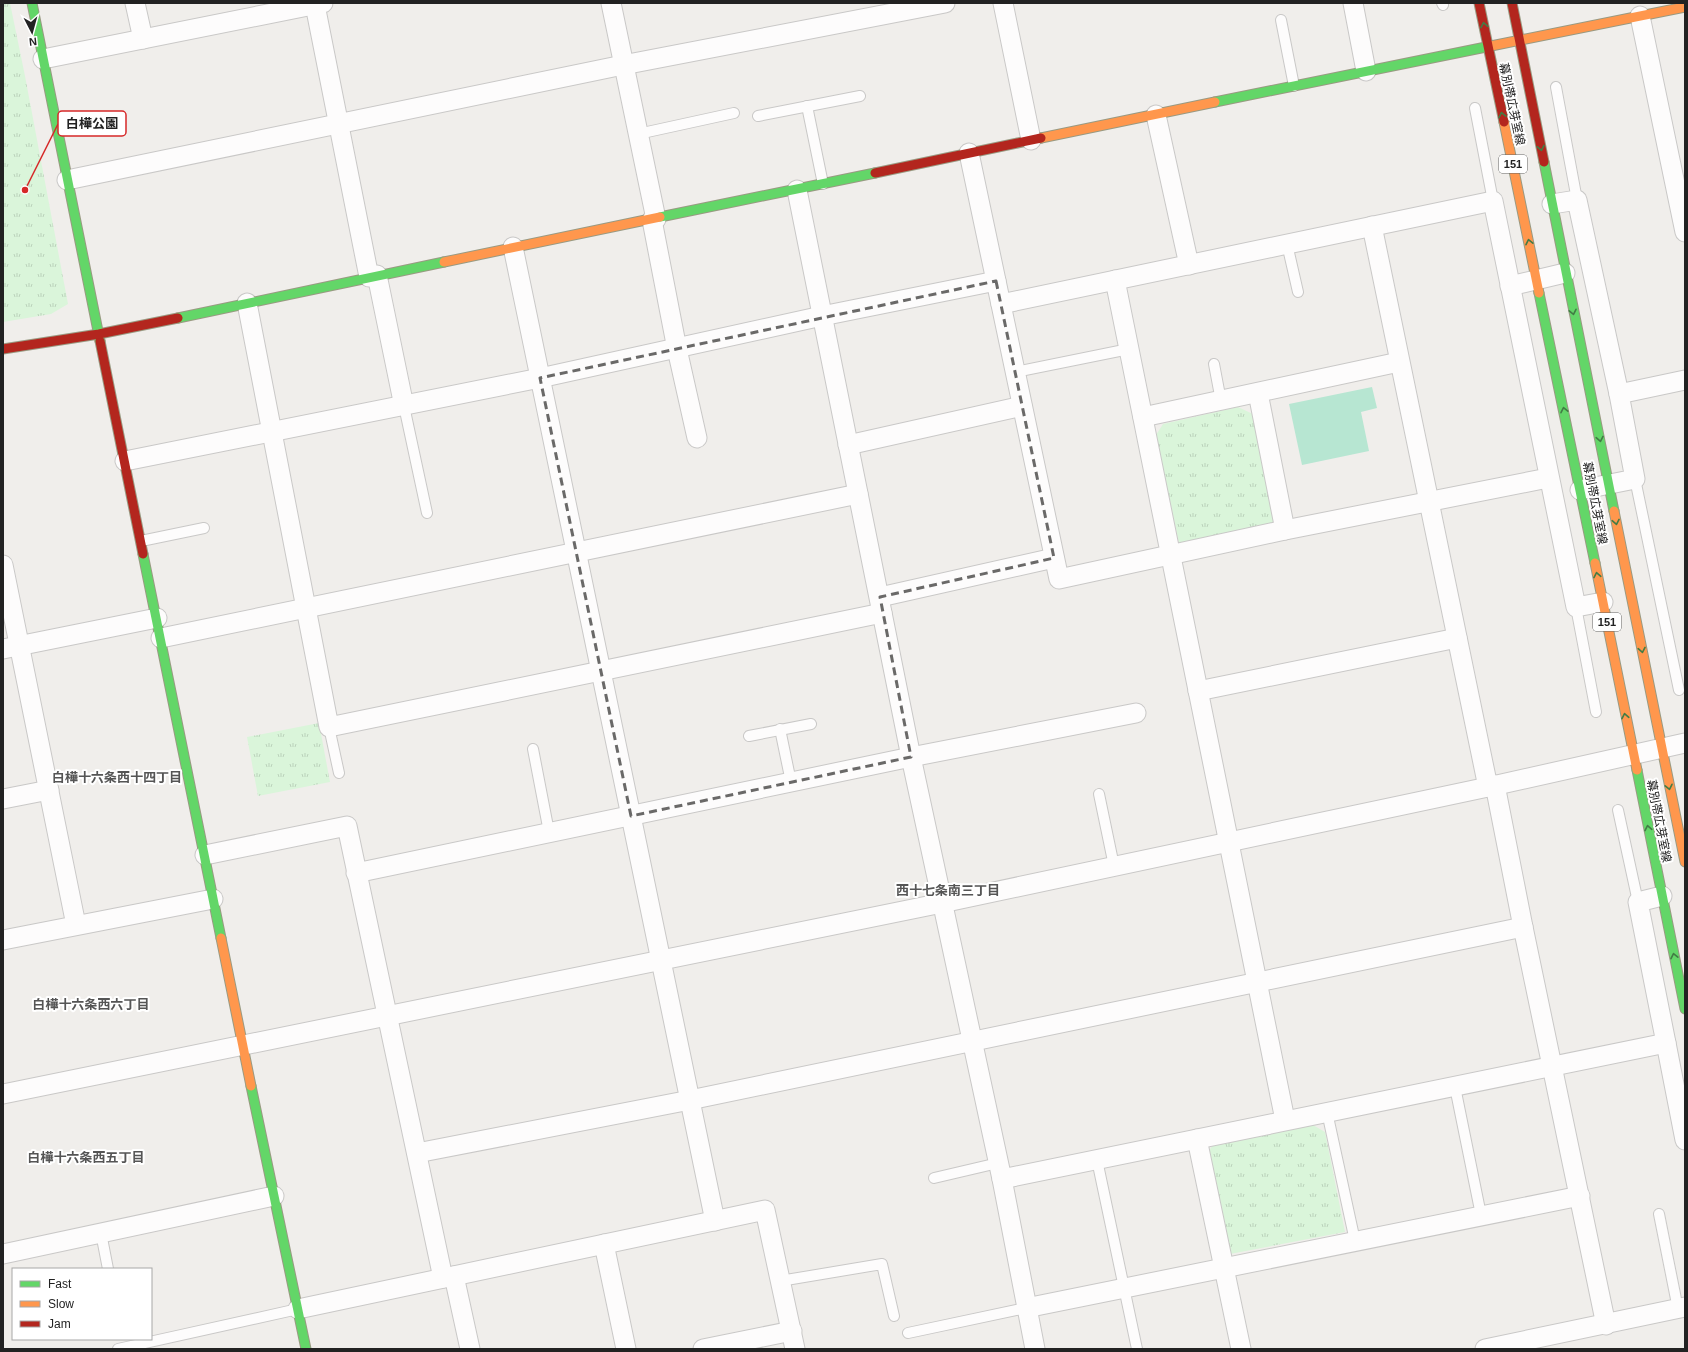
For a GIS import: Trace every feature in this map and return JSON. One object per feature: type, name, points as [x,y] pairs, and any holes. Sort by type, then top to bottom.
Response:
[{"type":"street","points":[[32,3],[242,1044],[306,1349]]},
{"type":"street","points":[[135,3],[143,39]]},
{"type":"street","points":[[611,3],[638,134],[677,349],[697,438]]},
{"type":"street","points":[[67,180],[623,65],[945,3]]},
{"type":"street","points":[[1003,3],[1031,140]]},
{"type":"street","points":[[1353,3],[1366,71]]},
{"type":"street","name":"幕別帯広芽室線","points":[[1479,3],[1684,999]]},
{"type":"street","name":"幕別帯広芽室線","points":[[1512,3],[1565,273],[1685,862]]},
{"type":"street","points":[[43,59],[319,4],[339,124],[404,406]]},
{"type":"street","points":[[3,350],[99,334],[1031,140],[1156,116],[1366,71],[1488,48],[1683,6]]},
{"type":"street","points":[[1640,16],[1677,150],[1685,232]]},
{"type":"street","points":[[1156,116],[1189,265]]},
{"type":"street","points":[[969,153],[1059,579],[1285,530],[1548,478]]},
{"type":"street","points":[[796,190],[942,903],[1000,1171],[1035,1349]]},
{"type":"street","points":[[1552,204],[1577,200],[1619,394],[1635,479],[1580,490]]},
{"type":"street","points":[[1001,304],[1493,201],[1548,478],[1576,607],[1603,602]]},
{"type":"street","points":[[1372,226],[1457,638],[1523,927],[1606,1325]]},
{"type":"street","points":[[513,247],[715,1221]]},
{"type":"street","points":[[1510,286],[1565,273]]},
{"type":"street","points":[[1115,280],[1285,1120]]},
{"type":"street","points":[[125,461],[540,378],[822,316],[996,281]]},
{"type":"street","points":[[247,303],[329,727],[601,670],[881,605],[1054,558]]},
{"type":"street","points":[[1143,417],[1399,362]]},
{"type":"street","points":[[1619,394],[1685,380]]},
{"type":"street","points":[[1258,393],[1285,530]]},
{"type":"street","points":[[848,444],[1022,406]]},
{"type":"street","points":[[161,638],[858,494]]},
{"type":"street","points":[[3,564],[12,648],[49,790],[76,925]]},
{"type":"street","points":[[12,648],[156,618]]},
{"type":"street","points":[[1198,691],[1457,638]]},
{"type":"street","points":[[356,873],[912,757],[1136,713]]},
{"type":"street","points":[[3,1094],[242,1044],[942,903],[1492,786],[1685,743]]},
{"type":"street","points":[[3,799],[49,790]]},
{"type":"street","points":[[205,855],[347,826],[417,1153],[448,1277],[470,1349]]},
{"type":"street","points":[[1662,896],[1638,902],[1685,1140]]},
{"type":"street","points":[[3,940],[213,899]]},
{"type":"street","points":[[417,1153],[690,1100],[1523,927]]},
{"type":"street","points":[[1000,1171],[1097,1160],[1285,1120],[1455,1087],[1666,1043]]},
{"type":"street","points":[[1197,1139],[1241,1349]]},
{"type":"street","points":[[3,1254],[274,1196]]},
{"type":"street","points":[[1026,1308],[1580,1196]]},
{"type":"street","points":[[298,1309],[765,1210],[794,1340],[703,1349]]},
{"type":"street","points":[[604,1244],[626,1349]]},
{"type":"street","points":[[1485,1349],[1606,1325],[1681,1308]]},
{"type":"lane","points":[[1281,20],[1294,86]]},
{"type":"lane","points":[[1556,87],[1577,200]]},
{"type":"lane","points":[[758,116],[860,96]]},
{"type":"lane","points":[[807,106],[823,184]]},
{"type":"lane","points":[[1475,108],[1493,201]]},
{"type":"lane","points":[[638,134],[734,113]]},
{"type":"lane","points":[[1287,244],[1298,292]]},
{"type":"lane","points":[[1015,372],[1129,349]]},
{"type":"lane","points":[[1214,364],[1221,401]]},
{"type":"lane","points":[[404,406],[427,513]]},
{"type":"lane","points":[[1635,479],[1680,690]]},
{"type":"lane","points":[[141,541],[204,528]]},
{"type":"lane","points":[[1576,607],[1596,712]]},
{"type":"lane","points":[[749,736],[811,724]]},
{"type":"lane","points":[[329,727],[338,773]]},
{"type":"lane","points":[[780,730],[791,782]]},
{"type":"lane","points":[[533,750],[549,832]]},
{"type":"lane","points":[[1099,794],[1114,866]]},
{"type":"lane","points":[[1618,810],[1638,902]]},
{"type":"lane","points":[[1455,1087],[1481,1215]]},
{"type":"lane","points":[[1327,1112],[1355,1241]]},
{"type":"lane","points":[[1097,1160],[1138,1349]]},
{"type":"lane","points":[[934,1178],[1000,1171]]},
{"type":"lane","points":[[1660,1214],[1681,1308]]},
{"type":"lane","points":[[101,1233],[108,1268]]},
{"type":"lane","points":[[780,1281],[882,1264],[894,1316]]},
{"type":"lane","points":[[908,1333],[1026,1308]]},
{"type":"lane","points":[[152,1339],[298,1309]]},
{"type":"lane","points":[[121,1345],[146,1340]]},
{"type":"highlighted area","points":[[996,281],[1054,558],[880,597],[911,757],[631,816],[540,378]]},
{"type":"green space","points":[[3,3],[10,3],[68,304],[51,314],[3,322]]},
{"type":"green space","points":[[1372,387],[1377,408],[1361,412],[1369,451],[1302,465],[1289,404]]},
{"type":"green space","points":[[1238,407],[1255,415],[1276,522],[1179,543],[1156,435],[1163,424]]},
{"type":"green space","points":[[319,723],[330,782],[258,796],[247,737]]},
{"type":"green space","points":[[1306,1121],[1325,1132],[1345,1232],[1230,1254],[1209,1151],[1215,1141]]},
{"type":"traffic: fast","points":[[32,3],[100,341]]},
{"type":"traffic: fast","points":[[1215,102],[1491,46]]},
{"type":"traffic: fast","points":[[1544,162],[1614,511]]},
{"type":"traffic: fast","points":[[660,217],[875,173]]},
{"type":"traffic: fast","points":[[178,318],[444,262]]},
{"type":"traffic: fast","points":[[1539,293],[1595,563]]},
{"type":"traffic: fast","points":[[143,554],[221,938]]},
{"type":"traffic: fast","points":[[1637,770],[1685,1009]]},
{"type":"traffic: fast","points":[[251,1086],[306,1349]]},
{"type":"traffic: slow","points":[[1491,46],[1685,7]]},
{"type":"traffic: slow","points":[[1041,138],[1215,102]]},
{"type":"traffic: slow","points":[[1504,122],[1539,293]]},
{"type":"traffic: slow","points":[[444,262],[660,217]]},
{"type":"traffic: slow","points":[[1614,511],[1685,862]]},
{"type":"traffic: slow","points":[[1595,563],[1637,770]]},
{"type":"traffic: slow","points":[[221,938],[251,1086]]},
{"type":"traffic: jam","points":[[1479,3],[1504,122]]},
{"type":"traffic: jam","points":[[1512,3],[1544,162]]},
{"type":"traffic: jam","points":[[875,173],[1041,138]]},
{"type":"traffic: jam","points":[[3,349],[99,334],[178,318]]},
{"type":"traffic: jam","points":[[100,341],[143,554]]},
{"type":"place","name":"白樺公園","points":[[25,190]]},
{"type":"district","name":"白樺十六条西十四丁目","points":[[117,777]]},
{"type":"district","name":"西十七条南三丁目","points":[[948,890]]},
{"type":"district","name":"白樺十六条西六丁目","points":[[91,1004]]},
{"type":"district","name":"白樺十六条西五丁目","points":[[86,1157]]}]
